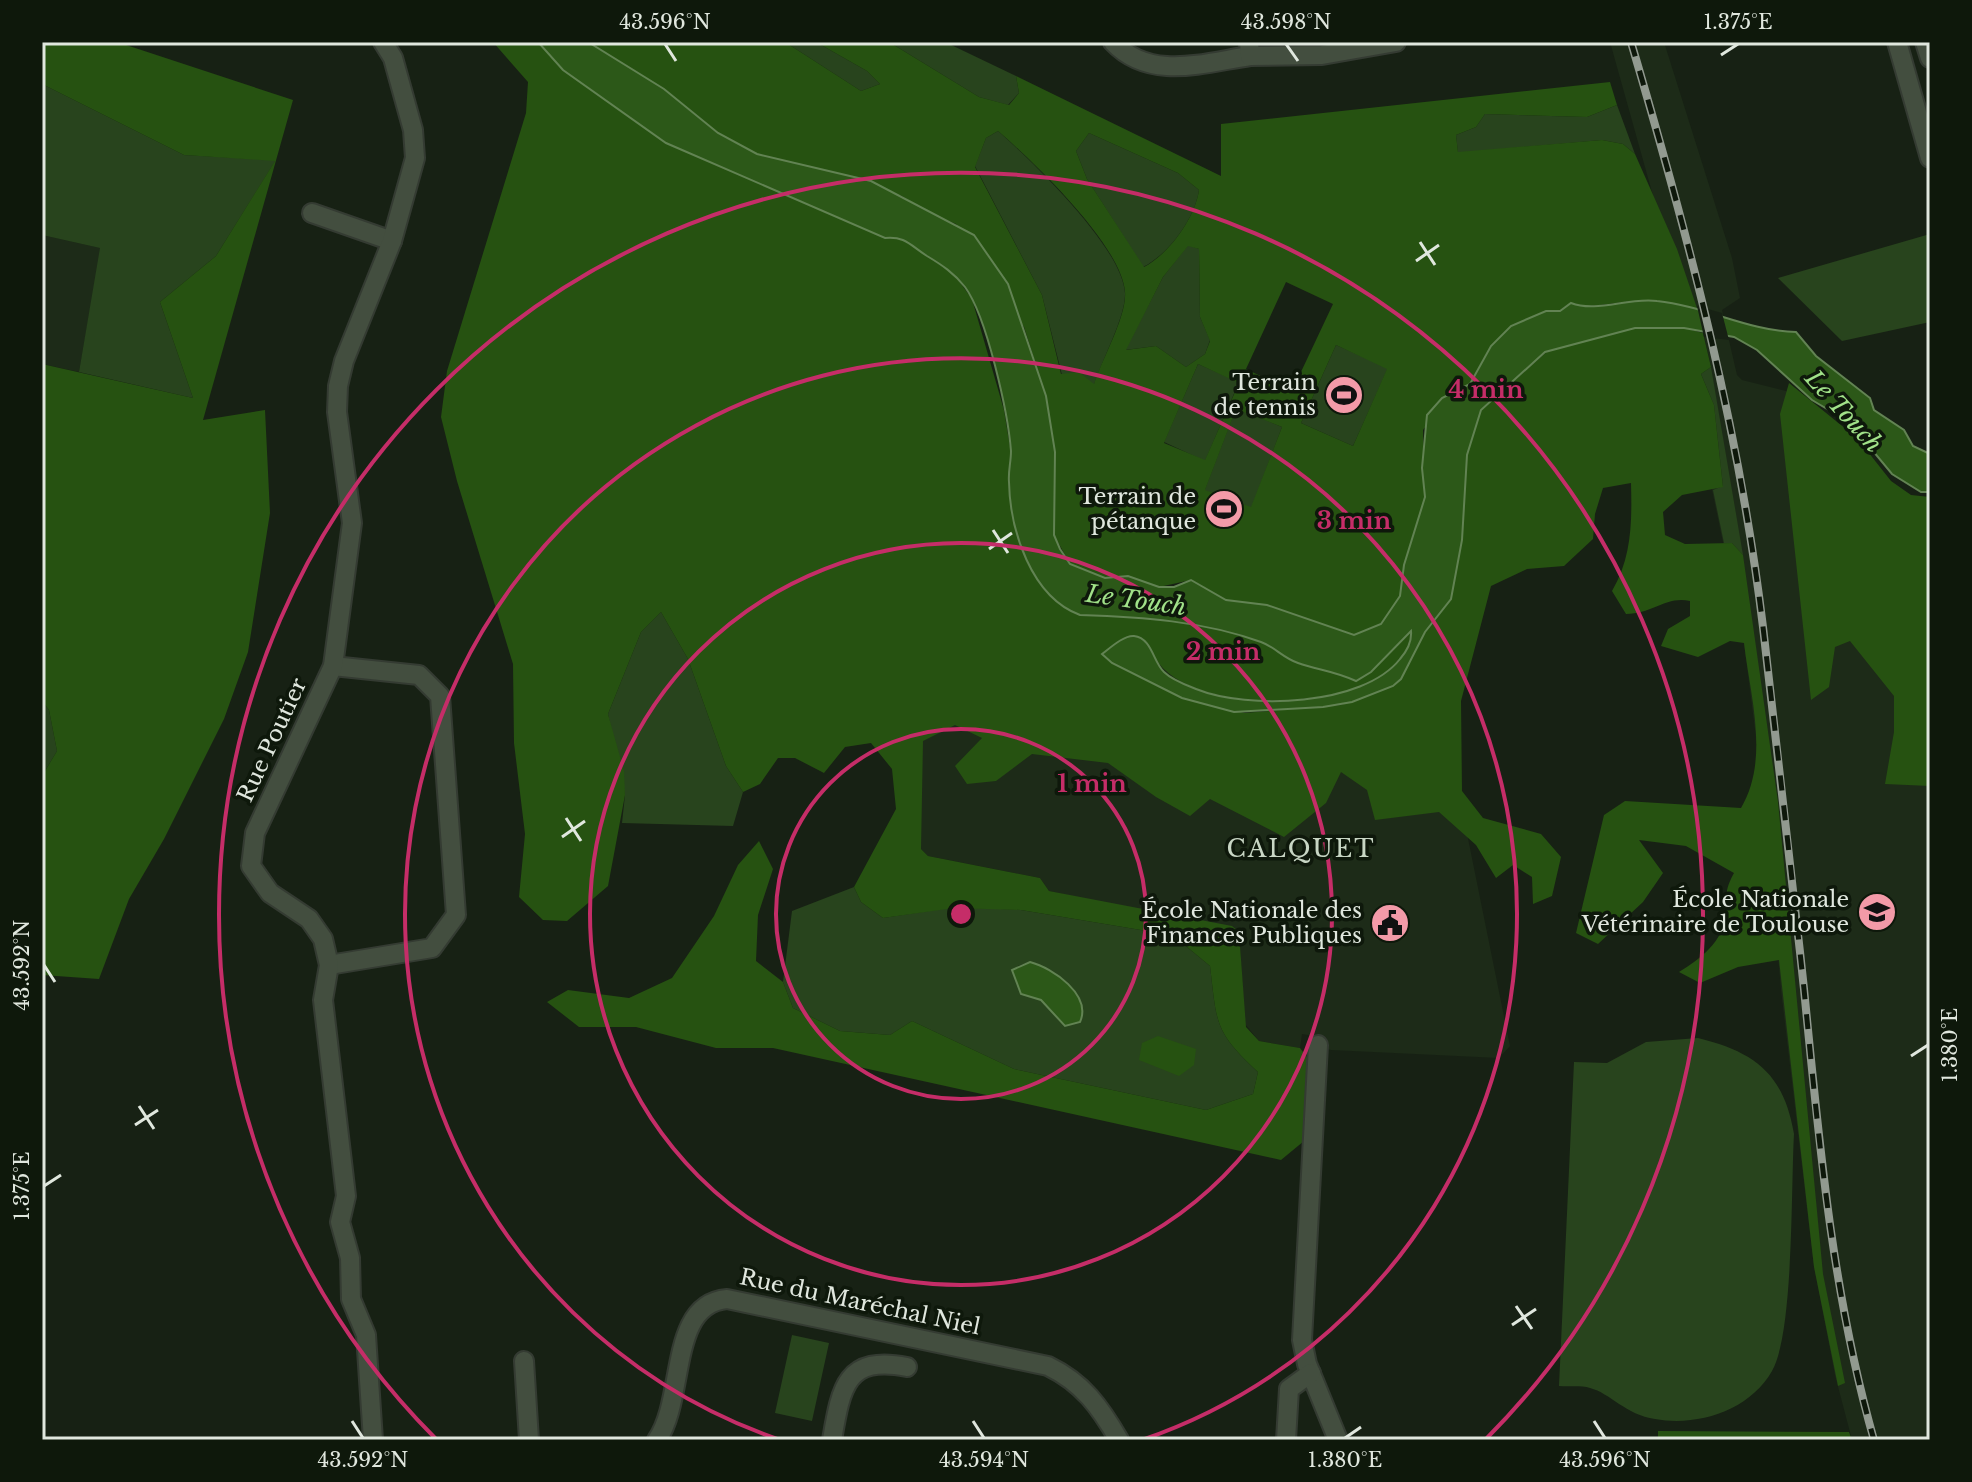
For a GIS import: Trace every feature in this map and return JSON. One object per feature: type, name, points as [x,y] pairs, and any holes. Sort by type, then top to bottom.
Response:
[{"type":"street","name":"Rue Poutier","points":[[373,1440],[366,1335],[351,1299],[350,1258],[340,1222],[345,1184],[323,1000],[329,965],[323,939],[309,919],[270,893],[251,866],[255,833],[333,666],[352,523],[337,412],[338,386],[344,361],[392,241],[415,158],[413,130],[393,58],[383,42]]},
{"type":"street","points":[[1113,42],[1125,54],[1149,66],[1179,66],[1250,49],[1322,55],[1396,42]]},
{"type":"street","points":[[1897,42],[1930,158]]},
{"type":"street","points":[[1925,42],[1930,58]]},
{"type":"street","points":[[312,213],[392,241]]},
{"type":"street","points":[[329,965],[432,948],[456,915],[440,696],[419,675],[333,666]]},
{"type":"street","points":[[1318,1045],[1302,1340],[1311,1373],[1338,1440]]},
{"type":"street","name":"Rue du Maréchal Niel","points":[[657,1440],[670,1422],[689,1323],[703,1305],[727,1299],[1048,1366],[1066,1375],[1093,1397],[1119,1440]]},
{"type":"street","points":[[524,1361],[529,1440]]},
{"type":"street","points":[[832,1440],[847,1380],[864,1365],[880,1362],[907,1367]]},
{"type":"street","points":[[1286,1440],[1289,1389],[1311,1373]]},
{"type":"shaded area","points":[[42,42],[117,42],[293,100],[203,420],[265,410],[270,513],[248,652],[224,719],[164,839],[129,899],[99,979],[42,975],[42,776],[57,751],[49,710],[42,701],[42,364],[193,398],[160,302],[216,256],[275,161],[184,155],[42,84]]},
{"type":"shaded area","points":[[493,42],[538,42],[563,70],[666,143],[885,238],[895,236],[908,240],[954,274],[972,299],[1004,410],[1011,453],[1010,503],[1031,569],[1047,591],[1080,615],[1162,618],[1203,625],[1266,643],[1299,664],[1331,669],[1356,681],[1371,672],[1411,631],[1404,657],[1379,678],[1341,692],[1296,700],[1249,700],[1206,692],[1172,676],[1152,651],[1150,682],[1191,701],[1245,713],[1341,705],[1393,686],[1425,632],[1451,599],[1462,540],[1467,455],[1481,410],[1550,349],[1635,328],[1684,328],[1703,333],[1711,367],[1701,374],[1714,405],[1723,487],[1682,495],[1663,512],[1665,535],[1685,544],[1732,543],[1743,555],[1778,802],[1823,1274],[1845,1383],[1838,1386],[1814,1267],[1779,960],[1738,967],[1700,983],[1679,972],[1702,955],[1720,933],[1726,915],[1727,890],[1734,873],[1686,846],[1639,840],[1663,873],[1643,902],[1598,944],[1576,933],[1604,815],[1625,801],[1741,808],[1755,769],[1756,727],[1744,643],[1730,641],[1698,657],[1661,646],[1668,629],[1690,616],[1690,601],[1673,601],[1626,614],[1612,591],[1627,552],[1631,525],[1631,483],[1603,488],[1595,514],[1593,539],[1564,566],[1527,569],[1491,586],[1461,701],[1462,791],[1483,818],[1541,834],[1561,857],[1552,896],[1533,904],[1532,877],[1513,865],[1496,878],[1476,845],[1439,812],[1375,820],[1367,790],[1341,772],[1326,803],[1284,837],[1210,799],[1190,816],[1156,797],[1108,763],[1032,754],[996,781],[967,784],[955,766],[982,738],[955,725],[923,741],[921,849],[928,856],[1040,878],[1049,891],[1232,926],[1239,932],[1246,1027],[1259,1041],[1300,1048],[1309,1060],[1304,1141],[1281,1160],[773,1048],[716,1048],[636,1027],[579,1027],[547,1002],[568,990],[629,998],[672,978],[714,916],[738,865],[759,841],[773,869],[758,915],[756,961],[783,982],[793,1008],[840,1031],[890,1035],[912,1021],[1014,1069],[1206,1110],[1253,1094],[1258,1072],[1233,1046],[1220,1025],[1210,966],[1181,942],[1147,931],[1021,910],[954,908],[883,918],[861,902],[854,887],[896,809],[892,769],[871,743],[845,747],[824,773],[795,758],[778,758],[760,784],[743,792],[726,766],[688,659],[661,612],[641,632],[608,714],[624,771],[625,795],[608,886],[567,921],[543,920],[519,897],[525,834],[514,743],[513,664],[457,481],[441,417],[447,371],[526,113],[528,82]]},
{"type":"shaded area","points":[[588,42],[785,42],[861,91],[880,84],[867,71],[816,42],[889,42],[979,97],[1009,105],[1019,93],[1016,76],[1221,176],[1221,124],[1610,82],[1617,105],[1587,117],[1485,114],[1476,127],[1456,135],[1458,152],[1602,140],[1623,144],[1635,154],[1677,249],[1698,311],[1644,301],[1567,305],[1559,311],[1517,324],[1470,384],[1450,394],[1423,430],[1425,497],[1404,565],[1400,596],[1381,624],[1354,635],[1267,605],[1226,600],[1191,580],[1159,587],[1128,576],[1105,578],[1070,564],[1054,535],[1046,396],[1024,327],[956,224],[927,212],[902,196],[757,154],[718,133],[664,89]],"holes":[[[998,131],[1074,206],[1109,252],[1120,273],[1125,302],[1094,384],[1079,372],[1061,374],[1042,295],[975,167],[986,138]],[[1089,133],[1178,173],[1199,190],[1197,201],[1179,234],[1163,253],[1144,267],[1087,179],[1076,151]],[[1188,246],[1199,249],[1200,317],[1210,341],[1205,354],[1186,367],[1156,346],[1126,350],[1163,277]],[[1286,282],[1333,304],[1292,391],[1246,369]],[[1336,345],[1387,369],[1353,446],[1301,423]],[[1198,364],[1239,383],[1205,460],[1164,443]],[[1236,409],[1282,427],[1251,507],[1205,490]]]},
{"type":"shaded area","points":[[785,42],[816,42],[867,71],[880,84],[861,91]]},
{"type":"shaded area","points":[[889,42],[945,42],[1016,76],[1019,93],[1008,105],[979,97]]},
{"type":"shaded area","points":[[1610,42],[1664,42],[1732,258],[1740,298],[1722,310],[1737,375],[1742,380],[1786,391],[1930,532],[1930,1440],[1852,1440],[1835,1375],[1814,1267],[1781,990],[1766,816],[1744,643],[1706,461],[1711,367],[1698,311],[1657,210]]},
{"type":"shaded area","points":[[42,84],[184,155],[276,160],[216,256],[160,302],[193,398],[79,372],[100,248],[42,235]]},
{"type":"shaded area","points":[[1617,105],[1635,154],[1623,144],[1602,140],[1458,153],[1456,135],[1476,127],[1485,114],[1587,117]]},
{"type":"shaded area","points":[[998,131],[1073,206],[1109,252],[1120,274],[1124,302],[1094,385],[1062,375],[1042,295],[975,166],[986,138]]},
{"type":"shaded area","points":[[1089,133],[1178,173],[1199,190],[1192,212],[1179,234],[1162,253],[1143,267],[1087,179],[1076,151]]},
{"type":"shaded area","points":[[1930,234],[1930,322],[1842,341],[1778,278]]},
{"type":"shaded area","points":[[42,235],[101,248],[79,372],[42,364]]},
{"type":"shaded area","points":[[1188,245],[1199,249],[1200,317],[1210,340],[1205,354],[1186,367],[1156,346],[1125,350],[1163,277]]},
{"type":"shaded area","name":"Terrain de tennis","points":[[1336,345],[1388,368],[1353,446],[1301,423]]},
{"type":"shaded area","points":[[1198,364],[1239,382],[1205,461],[1164,442]]},
{"type":"shaded area","points":[[1711,367],[1743,555],[1732,543],[1724,543],[1713,490],[1723,486],[1714,405],[1701,374]]},
{"type":"shaded area","points":[[1789,383],[1857,438],[1891,481],[1911,495],[1930,497],[1930,786],[1885,784],[1894,732],[1894,696],[1850,641],[1835,647],[1829,687],[1811,700],[1780,414]]},
{"type":"shaded area","points":[[1236,408],[1282,427],[1244,528],[1197,510]]},
{"type":"shaded area","points":[[912,557],[1440,700],[1510,1046],[1499,1058],[1331,1050],[1327,1049],[1327,1038],[1302,1034],[1300,1048],[1259,1041],[1245,1024],[1239,932],[1049,891],[1040,878],[928,856],[921,849]]},
{"type":"shaded area","points":[[661,612],[688,659],[726,766],[743,792],[733,826],[622,823],[625,795],[608,714],[641,632]]},
{"type":"shaded area","points":[[42,701],[49,710],[57,751],[42,776]]},
{"type":"shaded area","points":[[854,887],[861,902],[883,918],[954,907],[1021,910],[1147,931],[1181,942],[1210,966],[1220,1025],[1233,1046],[1258,1072],[1253,1094],[1206,1110],[1014,1069],[912,1021],[890,1035],[840,1031],[793,1008],[783,982],[792,911]],"holes":[[[1029,962],[1037,964],[1058,1018],[1041,1000],[1021,994],[1018,966]]]},
{"type":"shaded area","points":[[1158,1036],[1196,1049],[1194,1065],[1179,1076],[1139,1060],[1142,1043]]},
{"type":"shaded area","points":[[1698,1038],[1736,1050],[1764,1069],[1783,1096],[1789,1113],[1794,1134],[1788,1293],[1779,1352],[1772,1371],[1762,1385],[1737,1405],[1721,1413],[1705,1418],[1671,1421],[1635,1413],[1590,1388],[1559,1386],[1574,1062],[1607,1063],[1646,1042]]},
{"type":"shaded area","points":[[792,1335],[829,1343],[812,1421],[775,1413]]},
{"type":"shaded area","points":[[1658,1431],[1849,1432],[1852,1440],[1658,1440]]},
{"type":"water","name":"Le Touch","points":[[538,42],[588,42],[664,89],[718,133],[757,154],[871,181],[974,235],[1008,284],[1046,396],[1055,452],[1054,535],[1070,564],[1105,578],[1128,576],[1159,587],[1174,587],[1191,580],[1226,600],[1267,605],[1354,635],[1381,624],[1400,596],[1404,565],[1425,497],[1422,468],[1427,415],[1442,398],[1470,384],[1491,346],[1511,326],[1546,311],[1560,311],[1571,303],[1602,306],[1657,301],[1778,331],[1796,332],[1816,356],[1870,398],[1874,410],[1904,430],[1913,446],[1930,454],[1930,492],[1921,492],[1892,474],[1849,422],[1812,400],[1757,350],[1734,337],[1684,328],[1635,328],[1545,352],[1481,410],[1467,455],[1462,540],[1451,599],[1425,632],[1401,679],[1393,686],[1352,702],[1323,707],[1234,712],[1182,698],[1112,663],[1102,654],[1134,636],[1145,641],[1167,675],[1196,689],[1245,700],[1304,700],[1333,695],[1383,675],[1405,653],[1411,631],[1371,672],[1356,681],[1298,663],[1261,642],[1217,629],[1149,619],[1080,615],[1063,606],[1036,578],[1019,540],[1010,501],[1011,451],[1001,390],[981,320],[961,282],[943,266],[903,240],[885,238],[666,143],[563,70]]},
{"type":"water","points":[[1030,962],[1049,970],[1076,993],[1082,1012],[1080,1022],[1065,1026],[1041,1000],[1021,994],[1012,970]]},
{"type":"pier","points":[[1697,306],[1722,313],[1729,340],[1704,337]]},
{"type":"railway","points":[[1631,42],[1709,332],[1753,552],[1829,1216],[1847,1329],[1874,1440]]},
{"type":"place","name":"Terrain de tennis","points":[[1344,395]]},
{"type":"place","name":"Terrain de pétanque","points":[[1224,509]]},
{"type":"place","name":"École Nationale Vétérinaire de Toulouse","points":[[1877,912]]},
{"type":"place","name":"École Nationale des Finances Publiques","points":[[1390,923]]},
{"type":"district","name":"CALQUET","points":[[1301,848]]}]
